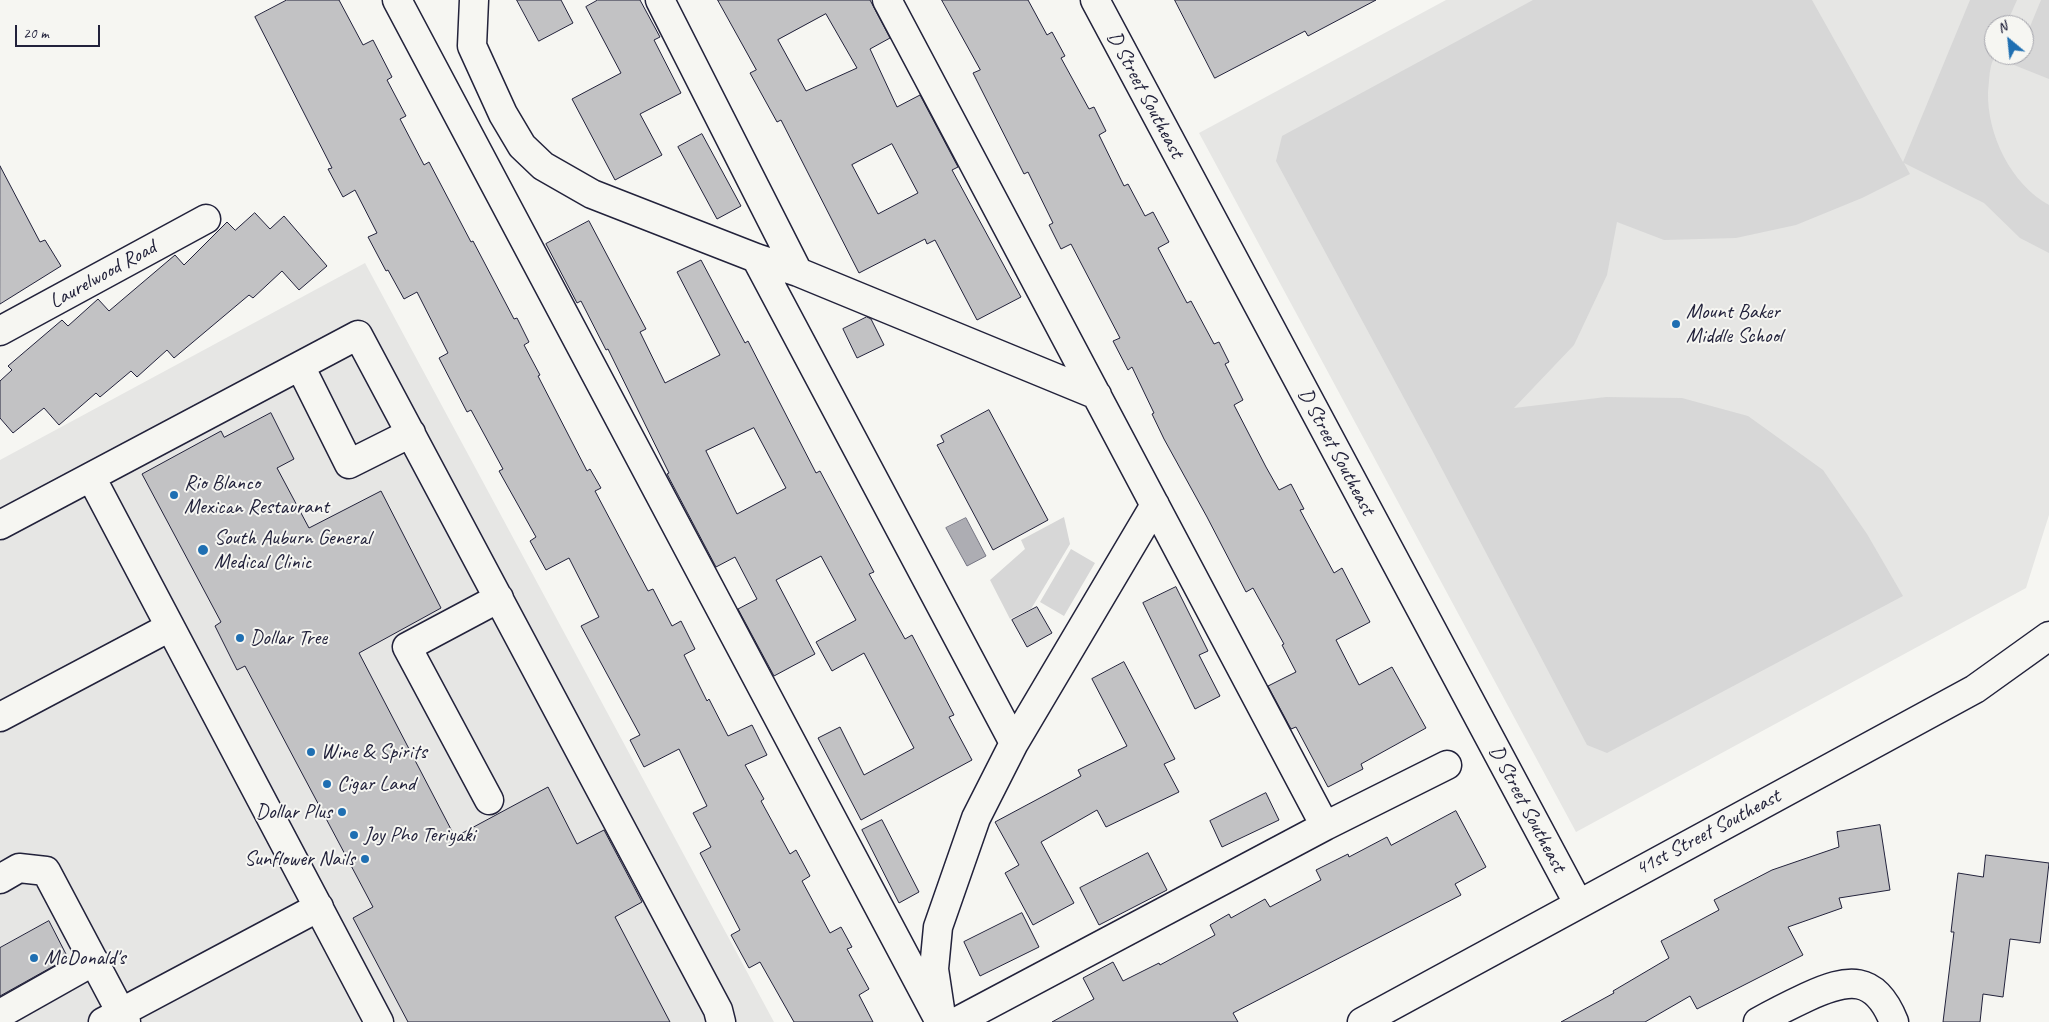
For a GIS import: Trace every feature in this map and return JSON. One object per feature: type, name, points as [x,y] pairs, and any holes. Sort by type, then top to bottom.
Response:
[{"type":"street","points":[[397,0],[941,1022]]},
{"type":"street","points":[[474,0],[472,46],[503,114],[522,146],[544,166],[592,194],[756,258],[798,272],[1097,395]]},
{"type":"street","points":[[660,0],[798,272]]},
{"type":"street","points":[[886,0],[1325,826]]},
{"type":"street","name":"D Street Southeast","points":[[1094,0],[1578,903]]},
{"type":"street","points":[[433,66],[472,46]]},
{"type":"street","name":"Laurelwood Road","points":[[0,331],[206,219]]},
{"type":"street","points":[[756,258],[1014,743]]},
{"type":"street","points":[[0,525],[358,335],[718,1010],[721,1022]]},
{"type":"street","points":[[300,366],[349,464],[410,433]]},
{"type":"street","points":[[91,477],[379,1022]]},
{"type":"street","points":[[941,1022],[934,969],[938,927],[976,818],[1014,743],[1155,504]]},
{"type":"street","points":[[489,800],[407,647],[499,598]]},
{"type":"street","points":[[3,707],[170,627]]},
{"type":"street","name":"41st Street Southeast","points":[[1362,1022],[1975,689],[2049,636]]},
{"type":"street","points":[[956,1022],[1325,826],[1447,765]]},
{"type":"street","points":[[0,879],[19,868],[46,871],[94,961],[117,1019],[318,907]]},
{"type":"street","points":[[0,1014],[94,961]]},
{"type":"street","points":[[1758,1022],[1828,988],[1854,983],[1871,988],[1890,1012],[1894,1022]]},
{"type":"shaded area","name":"Mount Baker Middle School","points":[[1446,0],[2049,0],[2049,515],[2026,588],[1576,832],[1199,133]]},
{"type":"shaded area","points":[[1533,0],[1812,0],[1903,162],[1970,0],[2017,0],[2010,15],[1984,15],[1984,65],[1991,65],[1988,92],[1989,108],[1992,125],[2004,157],[2023,185],[2049,205],[2049,253],[2020,238],[1984,203],[1904,163],[1910,174],[1862,198],[1796,225],[1736,238],[1664,240],[1617,222],[1607,275],[1574,345],[1514,408],[1606,397],[1682,398],[1748,416],[1823,470],[1867,534],[1903,596],[1607,753],[1587,745],[1432,450],[1276,161],[1282,136]]},
{"type":"shaded area","points":[[2041,0],[2049,0],[2049,79],[2014,65],[2034,65],[2034,17]]},
{"type":"shaded area","points":[[365,263],[774,1022],[0,1022],[0,460]]},
{"type":"shaded area","points":[[1064,517],[1070,544],[1031,609],[1010,619],[990,580],[1025,549],[1021,540]]},
{"type":"shaded area","points":[[966,518],[986,556],[967,566],[946,528]]},
{"type":"shaded area","points":[[1071,549],[1095,563],[1064,616],[1040,602]]},
{"type":"building","points":[[287,0],[339,0],[363,45],[373,40],[392,77],[387,80],[406,116],[400,119],[424,165],[429,162],[514,319],[517,318],[529,342],[524,345],[540,375],[538,376],[587,471],[590,469],[601,488],[595,491],[648,591],[653,589],[672,626],[681,621],[695,649],[684,655],[707,701],[709,699],[728,736],[752,725],[767,755],[745,765],[764,799],[761,801],[790,854],[796,850],[810,876],[802,881],[830,933],[841,927],[852,947],[847,949],[869,989],[859,995],[873,1022],[794,1022],[760,962],[749,968],[731,935],[740,930],[700,853],[711,847],[693,813],[707,806],[679,749],[644,767],[630,740],[640,735],[581,626],[599,617],[569,558],[546,570],[530,541],[536,537],[499,471],[503,469],[471,410],[467,412],[439,358],[448,353],[417,292],[404,299],[388,270],[386,271],[368,237],[377,233],[355,190],[343,197],[328,169],[332,168],[255,17]]},
{"type":"building","points":[[517,0],[561,0],[573,23],[539,41]]},
{"type":"building","points":[[598,0],[640,0],[660,37],[654,40],[681,93],[640,114],[662,155],[615,180],[572,99],[621,73],[586,7]]},
{"type":"building","points":[[718,0],[870,0],[890,38],[870,49],[897,107],[920,95],[958,167],[952,170],[1021,297],[977,320],[935,240],[927,244],[925,239],[859,273],[781,120],[777,122],[750,73],[756,70]],"holes":[[[826,14],[857,68],[806,91],[778,40]],[[892,144],[918,193],[878,214],[852,165]]]},
{"type":"building","points":[[942,0],[1028,0],[1047,35],[1052,32],[1065,56],[1061,58],[1089,109],[1094,107],[1106,131],[1099,135],[1124,186],[1128,184],[1145,216],[1153,212],[1169,242],[1158,248],[1187,303],[1191,301],[1214,344],[1219,342],[1229,362],[1225,364],[1243,400],[1234,405],[1266,467],[1279,490],[1291,484],[1304,509],[1300,510],[1334,573],[1342,568],[1370,622],[1336,640],[1359,685],[1392,667],[1426,728],[1361,764],[1363,769],[1328,787],[1296,727],[1291,729],[1268,686],[1296,672],[1282,645],[1284,644],[1253,588],[1246,592],[1164,439],[1132,367],[1128,370],[1113,341],[1120,338],[1071,244],[1061,249],[1049,225],[1053,223],[1028,172],[1024,174],[973,73],[980,70]]},
{"type":"building","points":[[1175,0],[1376,0],[1308,36],[1305,31],[1215,78]]},
{"type":"building","points":[[702,134],[741,206],[717,219],[678,147]]},
{"type":"building","points":[[0,166],[40,242],[45,240],[61,266],[0,304]]},
{"type":"building","points":[[255,213],[270,229],[284,216],[327,266],[299,290],[282,271],[253,298],[249,295],[174,358],[167,350],[137,377],[131,371],[100,397],[96,393],[59,425],[44,408],[13,433],[0,418],[0,381],[12,370],[8,366],[62,320],[68,326],[98,299],[109,311],[175,255],[184,265],[227,222],[235,230]]},
{"type":"building","points":[[589,221],[646,329],[640,332],[665,383],[720,355],[677,272],[701,260],[745,343],[748,341],[816,473],[820,471],[874,572],[869,574],[905,639],[912,635],[954,715],[949,717],[972,760],[861,820],[818,738],[840,727],[864,775],[914,748],[864,653],[832,671],[816,642],[856,620],[821,556],[776,580],[815,654],[774,676],[738,609],[757,599],[735,557],[716,567],[667,474],[669,473],[608,349],[606,350],[581,301],[577,303],[546,244]],"holes":[[[754,428],[786,488],[737,514],[706,451]]]},
{"type":"building","points":[[867,317],[871,319],[884,345],[857,358],[843,329]]},
{"type":"building","points":[[989,410],[1048,520],[993,550],[937,445],[944,442],[941,436]]},
{"type":"building","points":[[271,413],[294,459],[277,468],[309,528],[381,491],[441,608],[359,653],[455,837],[548,787],[577,844],[604,830],[642,902],[615,917],[670,1022],[408,1022],[353,918],[373,907],[245,666],[237,670],[215,626],[221,622],[142,474],[221,431],[224,437]]},
{"type":"building","points":[[1176,587],[1208,651],[1199,655],[1220,696],[1195,709],[1143,603]]},
{"type":"building","points":[[1037,607],[1052,633],[1027,647],[1012,620]]},
{"type":"building","points":[[1124,662],[1175,759],[1164,764],[1179,792],[1106,827],[1097,810],[1041,842],[1074,903],[1033,925],[1005,873],[1019,865],[995,822],[1081,776],[1078,770],[1127,746],[1092,679]]},
{"type":"building","points":[[1266,793],[1279,820],[1222,847],[1210,821]]},
{"type":"building","points":[[1456,811],[1486,867],[1455,884],[1461,895],[1233,1013],[1238,1022],[1052,1022],[1094,999],[1083,978],[1113,962],[1123,981],[1159,963],[1160,965],[1215,935],[1210,925],[1229,914],[1231,918],[1265,899],[1270,907],[1321,880],[1316,870],[1348,854],[1349,857],[1387,837],[1391,845]]},
{"type":"building","points":[[882,820],[919,892],[899,903],[862,830]]},
{"type":"building","points":[[1880,825],[1890,890],[1839,898],[1842,908],[1788,927],[1803,955],[1697,1009],[1690,996],[1645,1022],[1561,1022],[1614,993],[1613,991],[1669,958],[1661,941],[1719,910],[1714,900],[1772,870],[1839,847],[1837,832]]},
{"type":"building","points":[[1148,853],[1167,890],[1099,925],[1080,888]]},
{"type":"building","points":[[1986,855],[2049,863],[2040,943],[2010,939],[2003,997],[1983,994],[1980,1022],[1943,1022],[1954,932],[1951,932],[1958,873],[1983,877]]},
{"type":"building","points":[[1022,913],[1039,947],[980,976],[964,942]]},
{"type":"building","name":"McDonald's","points":[[49,921],[68,958],[0,996],[0,948]]},
{"type":"place","name":"Mount Baker Middle School","points":[[1676,324]]},
{"type":"place","name":"Rio Blanco Mexican Restaurant","points":[[174,495]]},
{"type":"place","name":"South Auburn General Medical Clinic","points":[[203,550]]},
{"type":"place","name":"Dollar Tree","points":[[240,638]]},
{"type":"place","name":"Wine & Spirits","points":[[311,752]]},
{"type":"place","name":"Cigar Land","points":[[327,784]]},
{"type":"place","name":"Dollar Plus","points":[[342,812]]},
{"type":"place","name":"Joy Pho Teriyaki","points":[[354,835]]},
{"type":"place","name":"Sunflower Nails","points":[[365,859]]},
{"type":"place","name":"McDonald's","points":[[34,958]]}]
